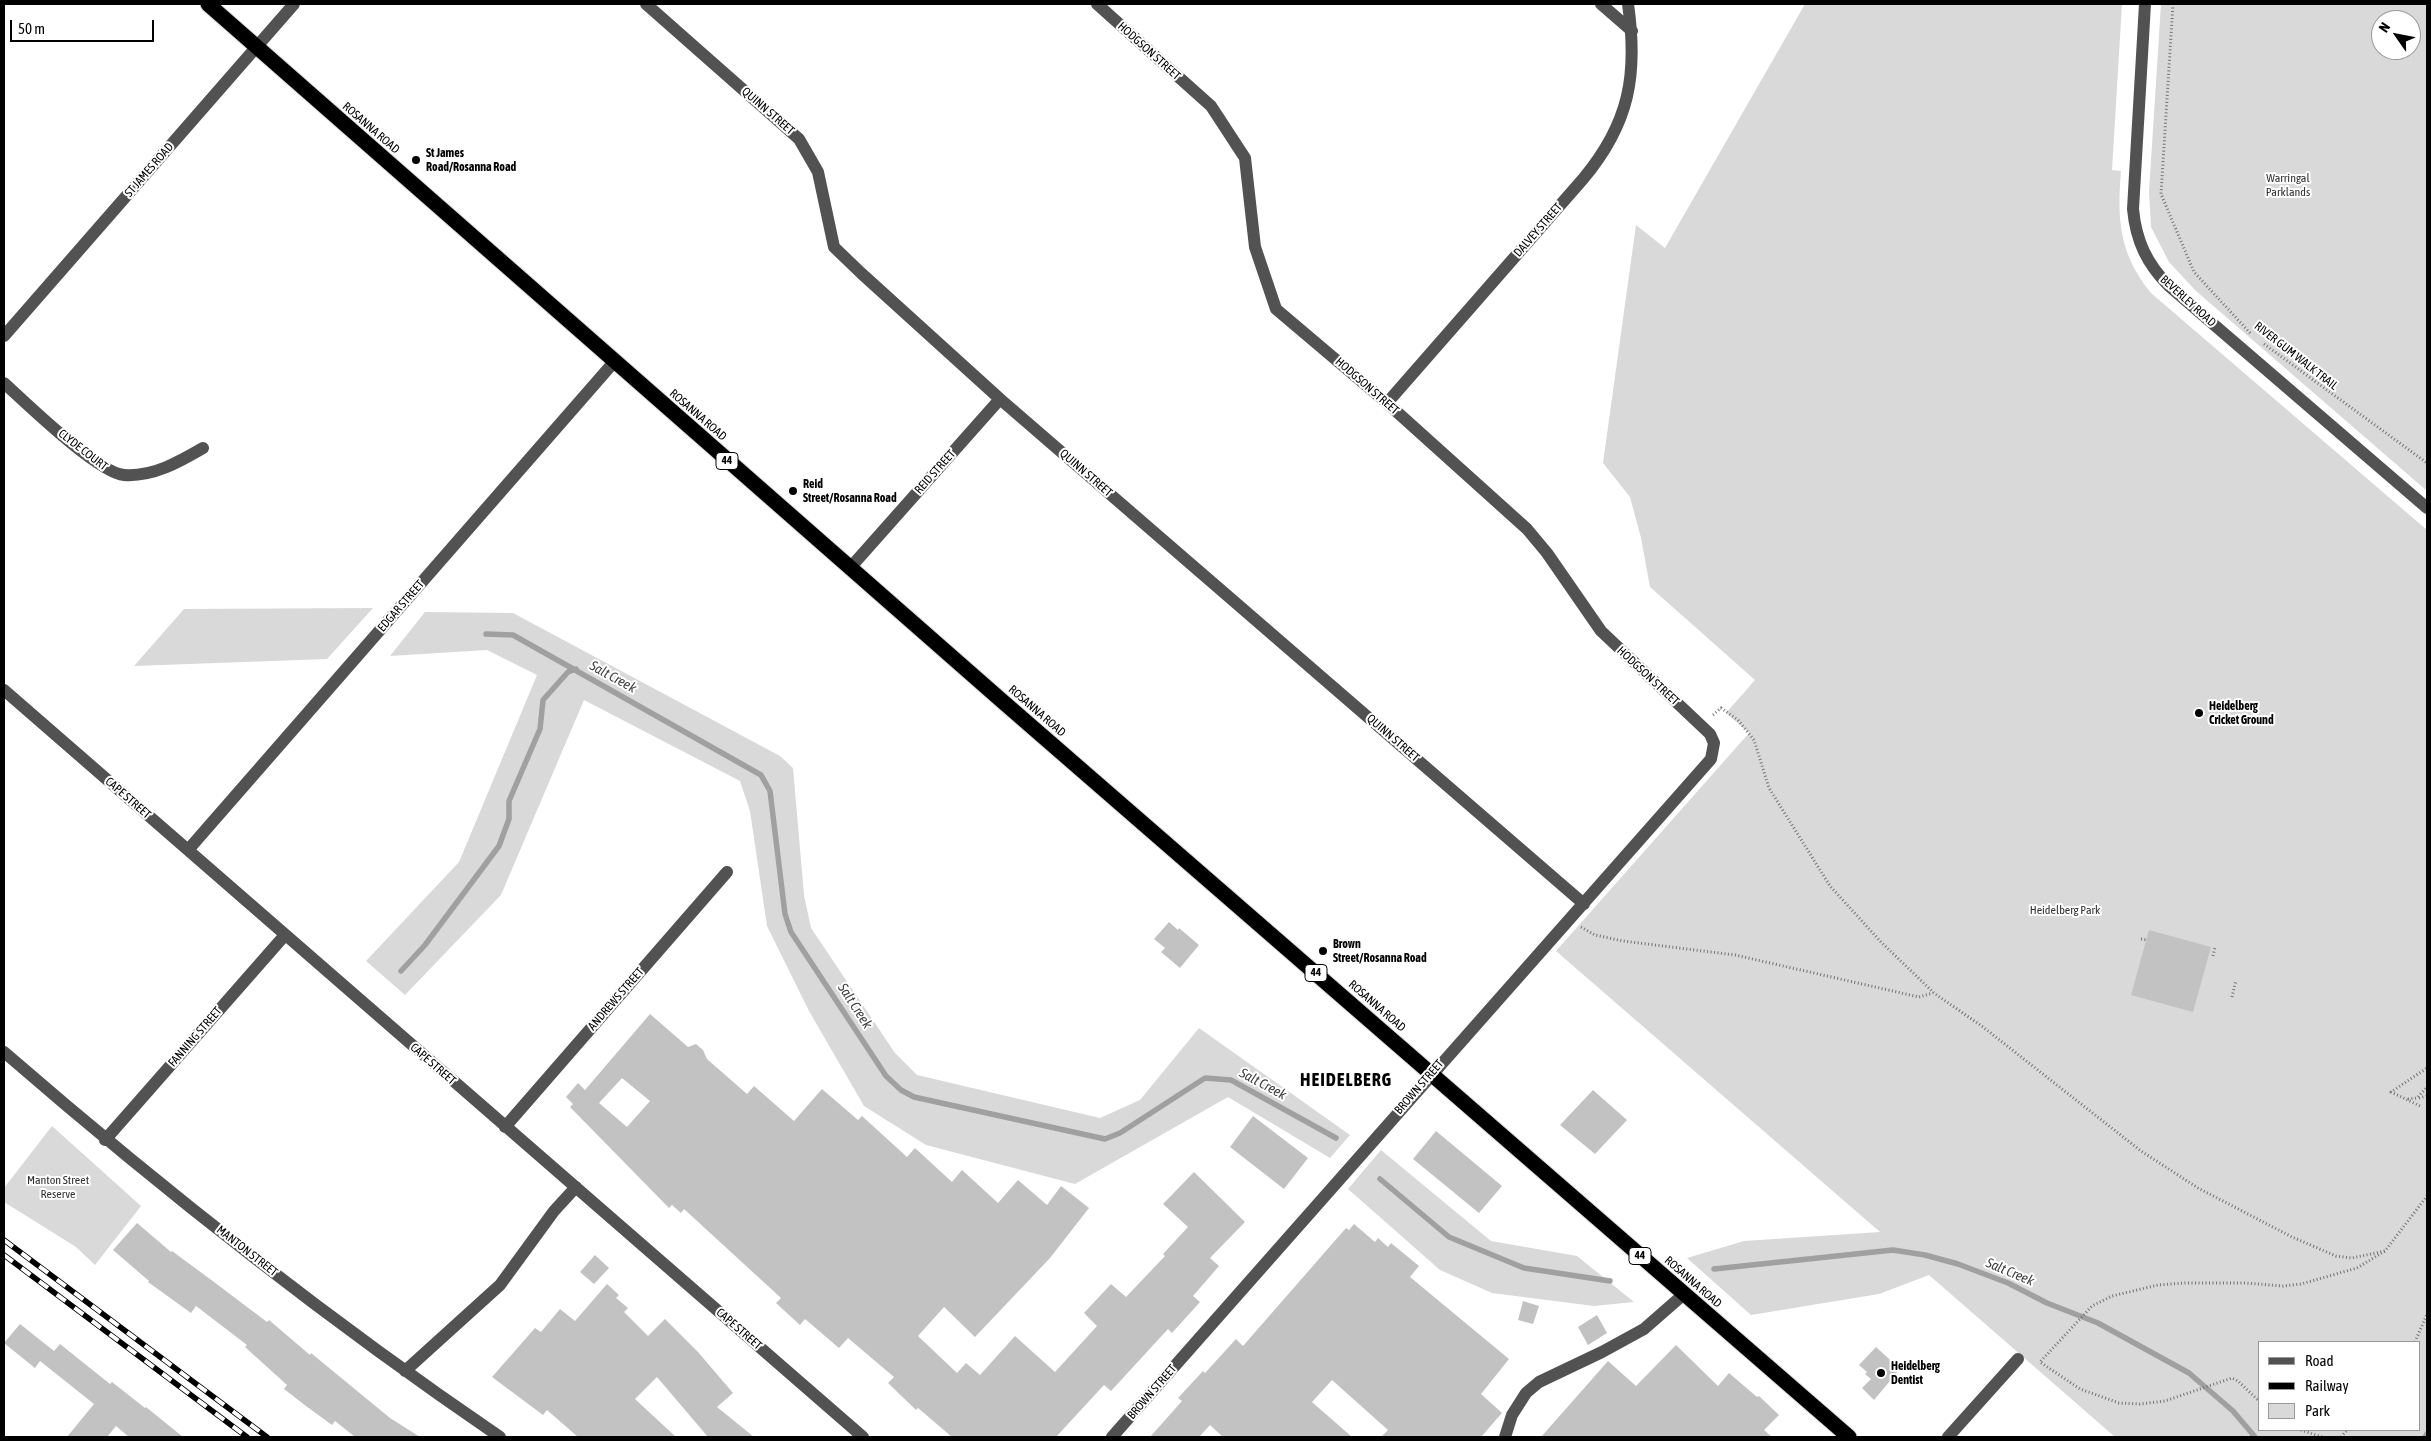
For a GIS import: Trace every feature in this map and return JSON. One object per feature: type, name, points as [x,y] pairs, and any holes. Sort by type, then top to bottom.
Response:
[{"type":"highway","name":"ROSANNA ROAD","points":[[208,4],[614,362],[1849,1437]]},
{"type":"street","name":"ST JAMES ROAD","points":[[4,336],[294,4]]},
{"type":"street","name":"QUINN STREET","points":[[646,4],[799,139],[818,172],[834,246],[1000,399],[1584,904]]},
{"type":"street","name":"HODGSON STREET","points":[[1097,4],[1211,106],[1245,158],[1255,247],[1276,309],[1387,403],[1527,529],[1601,631],[1706,730]]},
{"type":"street","points":[[1601,4],[1632,31]]},
{"type":"street","name":"DALVEY STREET","points":[[1387,403],[1588,173],[1605,150],[1622,114],[1630,85],[1633,53],[1628,4]]},
{"type":"street","name":"BEVERLEY ROAD","points":[[2145,4],[2133,209],[2137,233],[2146,258],[2152,268],[2170,286],[2427,508]]},
{"type":"street","name":"EDGAR STREET","points":[[188,850],[614,362]]},
{"type":"street","name":"CLYDE COURT","points":[[4,384],[90,458],[112,473],[124,475],[156,472],[178,463],[203,448]]},
{"type":"street","name":"REID STREET","points":[[850,568],[1000,399]]},
{"type":"street","name":"CAPE STREET","points":[[4,690],[863,1437]]},
{"type":"street","name":"BROWN STREET","points":[[1112,1437],[1711,759],[1714,744],[1706,730]]},
{"type":"street","name":"ANDREWS STREET","points":[[505,1127],[727,872]]},
{"type":"street","name":"FANNING STREET","points":[[105,1140],[285,935]]},
{"type":"street","name":"MANTON STREET","points":[[4,1052],[105,1140],[248,1253],[405,1371],[500,1437]]},
{"type":"street","points":[[405,1371],[500,1285],[554,1210],[576,1187]]},
{"type":"street","points":[[1505,1437],[1512,1414],[1526,1393],[1539,1382],[1602,1352],[1644,1329],[1684,1294]]},
{"type":"street","points":[[1948,1437],[2018,1359]]},
{"type":"path","name":"RIVER GUM WALK TRAIL","points":[[2173,4],[2161,194],[2194,272],[2254,337]]},
{"type":"path","name":"RIVER GUM WALK TRAIL","points":[[2262,343],[2427,463]]},
{"type":"path","points":[[1706,730],[1721,708],[1738,720],[1754,740],[1769,788],[1810,857],[1830,886],[1881,942],[1934,993],[1982,1027],[2141,1151],[2198,1188],[2292,1238],[2336,1256],[2352,1258],[2385,1251]]},
{"type":"path","points":[[1570,918],[1578,926],[1595,935],[1623,941],[1735,955],[1919,997],[1934,993]]},
{"type":"path","points":[[2141,939],[2147,940]]},
{"type":"path","points":[[2213,956],[2215,947]]},
{"type":"path","points":[[2232,996],[2236,980]]},
{"type":"path","points":[[2420,1106],[2391,1092],[2427,1068]]},
{"type":"path","points":[[2417,1098],[2427,1087]]},
{"type":"path","points":[[2406,1100],[2427,1096]]},
{"type":"path","points":[[2258,1400],[2235,1379],[2214,1384],[2165,1401],[2133,1404],[2100,1398],[2080,1389],[2040,1362],[2069,1333],[2092,1306],[2112,1296],[2158,1285],[2185,1282],[2283,1286],[2301,1284],[2357,1268],[2385,1251],[2427,1196]]},
{"type":"path","points":[[2415,1341],[2427,1314]]},
{"type":"path","points":[[2304,1431],[2322,1437]]},
{"type":"green space","name":"Heidelberg Park","points":[[1805,4],[2122,4],[2112,170],[2121,171],[2120,220],[2122,235],[2126,250],[2140,279],[2151,293],[2427,530],[2427,1437],[2115,1437],[1929,1275],[1879,1294],[1751,1315],[1687,1258],[1744,1241],[1880,1232],[1556,951],[1749,733],[1726,713],[1755,680],[1650,587],[1641,538],[1630,497],[1603,463],[1636,225],[1665,248]]},
{"type":"green space","name":"Warringal Parklands","points":[[2161,4],[2427,4],[2427,491],[2196,291],[2169,262],[2151,227],[2149,192]]},
{"type":"green space","points":[[373,608],[327,659],[134,666],[184,609]]},
{"type":"green space","points":[[425,612],[513,613],[780,756],[793,768],[804,895],[811,928],[895,1053],[917,1075],[1100,1118],[1140,1100],[1199,1028],[1350,1135],[1330,1158],[1228,1097],[1075,1184],[926,1145],[864,1106],[809,1011],[767,926],[750,811],[740,781],[584,700],[501,895],[405,995],[366,961],[459,862],[537,675],[487,650],[390,656]]},
{"type":"green space","name":"Manton Street Reserve","points":[[52,1126],[141,1206],[95,1265],[76,1247],[4,1202],[4,1188]]},
{"type":"green space","points":[[1381,1150],[1491,1241],[1577,1256],[1634,1302],[1594,1306],[1492,1293],[1440,1270],[1348,1189]]},
{"type":"building","points":[[1169,922],[1199,945],[1180,968],[1161,952],[1165,948],[1154,939]]},
{"type":"building","points":[[2149,930],[2211,947],[2193,1012],[2131,995]]},
{"type":"building","points":[[650,1014],[688,1047],[696,1044],[703,1050],[707,1059],[747,1094],[754,1086],[794,1121],[822,1089],[858,1120],[862,1116],[907,1157],[915,1148],[952,1182],[962,1170],[998,1203],[1018,1180],[1047,1205],[1061,1186],[1089,1208],[1050,1258],[975,1337],[944,1307],[918,1336],[957,1373],[966,1363],[980,1375],[1015,1336],[1055,1372],[1097,1326],[1084,1313],[1111,1284],[1126,1297],[1165,1256],[1163,1254],[1188,1227],[1163,1204],[1194,1172],[1245,1222],[1210,1258],[1219,1266],[1193,1296],[1200,1302],[1172,1333],[1168,1329],[1111,1391],[1104,1385],[1056,1437],[952,1437],[918,1408],[916,1410],[888,1383],[894,1377],[848,1338],[839,1348],[805,1319],[800,1325],[776,1303],[781,1298],[684,1209],[681,1213],[672,1205],[669,1208],[570,1107],[573,1104],[566,1097],[578,1083],[585,1090]],"holes":[[[622,1078],[650,1101],[627,1127],[599,1103]]]},
{"type":"building","points":[[1593,1090],[1627,1120],[1595,1154],[1560,1125]]},
{"type":"building","points":[[1253,1116],[1308,1158],[1284,1189],[1230,1147]]},
{"type":"building","points":[[1436,1131],[1502,1186],[1479,1213],[1413,1159]]},
{"type":"building","points":[[137,1223],[171,1252],[267,1322],[269,1320],[390,1418],[420,1437],[355,1437],[335,1421],[332,1425],[306,1406],[284,1389],[287,1385],[245,1347],[247,1345],[196,1306],[191,1313],[148,1282],[113,1250]]},
{"type":"building","points":[[1354,1224],[1375,1242],[1378,1238],[1388,1247],[1391,1243],[1419,1266],[1410,1277],[1509,1359],[1481,1394],[1502,1413],[1481,1437],[1381,1437],[1388,1430],[1332,1380],[1312,1402],[1352,1437],[1223,1437],[1210,1425],[1199,1437],[1150,1437],[1182,1401],[1178,1398],[1203,1371],[1205,1373],[1236,1339],[1243,1346],[1346,1228],[1349,1230]]},
{"type":"building","points":[[595,1255],[609,1268],[594,1284],[580,1272]]},
{"type":"building","points":[[607,1284],[619,1295],[616,1298],[628,1308],[624,1312],[648,1336],[665,1319],[698,1352],[733,1393],[717,1407],[754,1437],[708,1437],[657,1377],[635,1399],[676,1437],[578,1437],[547,1410],[543,1415],[492,1377],[535,1328],[541,1332],[560,1309],[575,1321]]},
{"type":"building","points":[[1523,1301],[1539,1306],[1533,1324],[1518,1320]]},
{"type":"building","points":[[1597,1315],[1607,1333],[1588,1345],[1578,1327]]},
{"type":"building","points":[[20,1324],[54,1351],[60,1344],[110,1384],[112,1382],[183,1437],[129,1437],[116,1426],[107,1437],[67,1437],[94,1404],[40,1361],[35,1368],[4,1343]]},
{"type":"building","points":[[1676,1345],[1718,1386],[1729,1373],[1757,1397],[1759,1396],[1779,1415],[1764,1430],[1772,1437],[1541,1437],[1608,1361],[1636,1386]]},
{"type":"building","name":"Heidelberg Dentist","points":[[1876,1347],[1900,1369],[1874,1400],[1862,1388],[1871,1379],[1865,1374],[1867,1372],[1859,1365]]},
{"type":"waterway","name":"Salt Creek","points":[[486,634],[513,635],[761,775],[770,791],[785,914],[791,932],[886,1076],[901,1090],[914,1097],[1105,1139],[1120,1133],[1205,1078],[1231,1080],[1336,1138]]},
{"type":"waterway","points":[[401,971],[425,945],[499,846],[509,819],[509,801],[540,729],[543,700],[568,672],[576,669]]},
{"type":"waterway","name":"Salt Creek","points":[[1380,1179],[1449,1237],[1524,1268],[1610,1281]]},
{"type":"waterway","name":"Salt Creek","points":[[1714,1269],[1893,1250],[1925,1255],[1958,1264],[2008,1283],[2047,1303],[2098,1323],[2189,1373],[2233,1411],[2255,1437]]},
{"type":"railway","points":[[4,1240],[267,1437]]},
{"type":"railway","points":[[4,1255],[247,1437]]},
{"type":"place","name":"St James Road/Rosanna Road","points":[[416,160]]},
{"type":"place","name":"Reid Street/Rosanna Road","points":[[793,491]]},
{"type":"place","name":"Heidelberg Cricket Ground","points":[[2199,713]]},
{"type":"place","name":"Brown Street/Rosanna Road","points":[[1323,951]]},
{"type":"place","name":"Heidelberg Dentist","points":[[1881,1373]]},
{"type":"district","name":"HEIDELBERG","points":[[1346,1080]]}]
